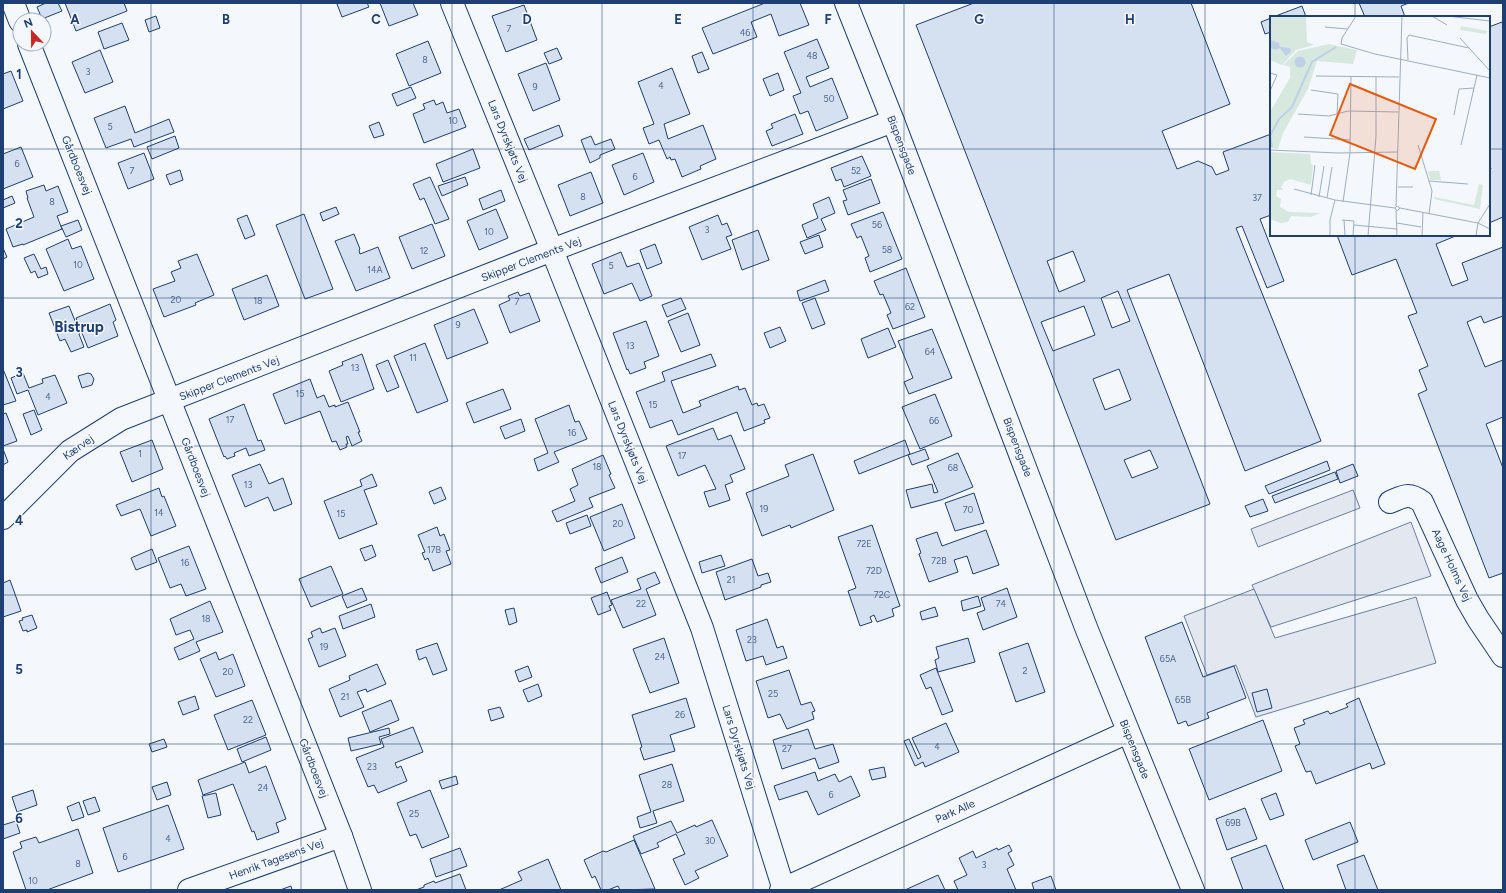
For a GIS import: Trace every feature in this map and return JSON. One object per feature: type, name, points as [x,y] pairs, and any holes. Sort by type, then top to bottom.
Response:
[{"type":"street","name":"Lars Dyrskjøts Vej","points":[[452,3],[702,628],[783,890]]},
{"type":"street","name":"Bispensgade","points":[[846,3],[893,121],[1087,630],[1194,890]]},
{"type":"street","name":"Gårdboesvej","points":[[32,52],[341,836],[360,890]]},
{"type":"street","name":"Skipper Clements Vej","points":[[170,401],[552,250],[893,121]]},
{"type":"street","name":"Kærvej","points":[[3,518],[70,451],[121,419],[170,401]]},
{"type":"street","name":"Aage Holms Vej","points":[[1390,502],[1406,495],[1414,496],[1422,502],[1467,600],[1503,656]]},
{"type":"street","name":"Park Alle","points":[[783,890],[1128,732]]},
{"type":"street","name":"Henrik Tagesens Vej","points":[[189,890],[341,836]]},
{"type":"shaded area","points":[[1353,490],[1360,508],[1258,547],[1251,529]]},
{"type":"shaded area","points":[[1411,522],[1431,576],[1271,627],[1252,585]]},
{"type":"shaded area","points":[[1254,589],[1275,638],[1416,597],[1436,663],[1256,717],[1236,665],[1207,675],[1184,616]]},
{"type":"building","points":[[46,3],[58,3],[62,11],[52,15],[52,12],[39,12],[37,7]]},
{"type":"building","points":[[65,3],[124,3],[127,11],[76,31]]},
{"type":"building","points":[[367,3],[369,7],[342,17],[337,4]]},
{"type":"building","points":[[380,3],[413,3],[418,15],[389,26]]},
{"type":"building","points":[[765,3],[800,3],[809,25],[779,36],[771,14],[751,22],[757,37],[713,54],[702,28]]},
{"type":"building","points":[[974,3],[1191,3],[1230,104],[1162,131],[1177,169],[1198,161],[1212,167],[1216,175],[1229,170],[1223,152],[1270,134],[1270,215],[1260,219],[1284,281],[1267,288],[1242,226],[1236,228],[1321,441],[1245,471],[1169,274],[1127,290],[1210,504],[1116,540],[916,25]],"holes":[[[1073,251],[1085,281],[1059,292],[1047,261]],[[1118,291],[1130,321],[1112,328],[1101,298]],[[1084,306],[1095,335],[1053,351],[1041,322]],[[1119,369],[1131,400],[1105,410],[1093,379]],[[1150,450],[1158,468],[1132,478],[1124,460]]]},
{"type":"building","points":[[1359,3],[1409,3],[1401,6],[1405,16],[1365,16]]},
{"type":"building","points":[[524,5],[537,40],[506,52],[492,16]]},
{"type":"building","points":[[1302,6],[1306,16],[1276,16]]},
{"type":"building","points":[[156,16],[160,28],[149,32],[145,20]]},
{"type":"building","points":[[1270,18],[1270,32],[1265,34],[1261,22]]},
{"type":"building","points":[[1502,22],[1503,26],[1503,217],[1490,223],[1491,169],[1490,27]]},
{"type":"building","points":[[122,23],[129,40],[104,49],[98,32]]},
{"type":"building","points":[[817,39],[829,68],[806,77],[810,87],[832,78],[848,118],[816,131],[808,111],[800,114],[793,96],[801,93],[784,52]]},
{"type":"building","points":[[428,41],[441,73],[409,86],[396,54]]},
{"type":"building","points":[[557,48],[562,59],[549,64],[544,53]]},
{"type":"building","points":[[100,50],[113,82],[85,93],[72,62]]},
{"type":"building","points":[[702,52],[709,69],[698,73],[692,56]]},
{"type":"building","points":[[546,63],[560,100],[533,111],[518,74]]},
{"type":"building","points":[[672,68],[690,114],[664,124],[668,139],[703,125],[716,159],[700,166],[701,169],[682,177],[675,159],[671,160],[670,157],[667,159],[659,140],[649,144],[643,128],[654,124],[638,82]]},
{"type":"building","points":[[11,71],[23,101],[3,109],[3,74]]},
{"type":"building","points":[[778,73],[784,90],[770,96],[763,79]]},
{"type":"building","points":[[411,87],[416,98],[397,106],[392,94]]},
{"type":"building","points":[[434,100],[436,105],[443,102],[447,113],[459,109],[466,127],[424,143],[413,114],[425,109],[423,104]]},
{"type":"building","points":[[125,106],[135,133],[169,119],[174,132],[134,147],[131,139],[106,148],[94,118]]},
{"type":"building","points":[[795,114],[803,134],[772,146],[766,131],[773,128],[771,124]]},
{"type":"building","points":[[379,122],[384,135],[374,138],[369,126]]},
{"type":"building","points":[[559,125],[563,136],[529,150],[524,139]]},
{"type":"building","points":[[175,136],[179,148],[152,159],[147,147]]},
{"type":"building","points":[[591,136],[595,145],[611,139],[615,149],[600,155],[600,158],[590,163],[581,140]]},
{"type":"building","points":[[21,147],[33,177],[3,189],[3,154]]},
{"type":"building","points":[[473,149],[480,168],[443,182],[436,164]]},
{"type":"building","points":[[144,153],[154,179],[128,189],[118,163]]},
{"type":"building","points":[[643,153],[654,182],[624,195],[612,165]]},
{"type":"building","points":[[862,156],[871,176],[844,187],[841,179],[836,181],[831,168]]},
{"type":"building","points":[[180,170],[183,180],[170,185],[166,175]]},
{"type":"building","points":[[591,172],[603,203],[570,216],[558,185]]},
{"type":"building","points":[[430,177],[449,219],[435,224],[424,198],[420,200],[413,184]]},
{"type":"building","points":[[465,177],[468,185],[442,196],[438,186]]},
{"type":"building","points":[[871,179],[880,203],[848,215],[843,201],[847,200],[843,190]]},
{"type":"building","points":[[44,185],[46,191],[58,186],[68,212],[57,216],[62,229],[23,245],[13,247],[6,229],[34,217],[26,191]]},
{"type":"building","points":[[501,190],[505,201],[483,210],[479,199]]},
{"type":"building","points":[[12,196],[15,203],[3,208],[3,200]]},
{"type":"building","points":[[829,197],[835,213],[821,219],[826,230],[807,238],[802,225],[818,218],[813,204]]},
{"type":"building","points":[[336,207],[339,214],[323,221],[320,213]]},
{"type":"building","points":[[496,209],[508,238],[479,250],[467,221]]},
{"type":"building","points":[[883,212],[902,259],[870,272],[865,258],[869,256],[861,236],[857,238],[851,224]]},
{"type":"building","points":[[304,214],[333,289],[305,299],[276,225]]},
{"type":"building","points":[[247,215],[255,235],[245,239],[237,219]]},
{"type":"building","points":[[718,215],[722,225],[727,223],[732,235],[726,237],[731,249],[702,260],[689,227]]},
{"type":"building","points":[[78,220],[82,230],[66,237],[61,226]]},
{"type":"building","points":[[432,224],[445,256],[412,269],[399,237]]},
{"type":"building","points":[[758,230],[769,260],[742,270],[732,240]]},
{"type":"building","points":[[354,234],[360,249],[360,254],[378,247],[390,278],[356,291],[335,241]]},
{"type":"building","points":[[819,235],[823,247],[805,254],[800,242]]},
{"type":"building","points":[[1337,236],[1456,236],[1436,244],[1452,286],[1468,280],[1462,263],[1503,247],[1503,316],[1484,323],[1481,316],[1467,322],[1485,367],[1503,360],[1503,417],[1486,424],[1503,468],[1503,573],[1489,578],[1418,394],[1427,390],[1419,370],[1428,366],[1408,316],[1417,313],[1396,259],[1352,275]]},
{"type":"building","points":[[68,239],[72,249],[81,246],[94,279],[64,291],[46,249]]},
{"type":"building","points":[[655,244],[662,263],[647,269],[640,250]]},
{"type":"building","points":[[3,248],[7,257],[3,259]]},
{"type":"building","points":[[621,252],[627,267],[639,263],[652,296],[640,301],[632,283],[604,294],[592,264]]},
{"type":"building","points":[[34,254],[41,269],[46,267],[48,274],[38,278],[35,271],[31,273],[24,258]]},
{"type":"building","points":[[197,254],[214,295],[195,303],[196,305],[164,317],[153,289],[175,281],[171,272],[181,268],[178,261]]},
{"type":"building","points":[[906,268],[925,317],[893,329],[887,315],[891,313],[883,294],[880,295],[874,281]]},
{"type":"building","points":[[267,275],[279,306],[244,320],[232,289]]},
{"type":"building","points":[[825,280],[829,291],[800,301],[797,291]]},
{"type":"building","points":[[518,292],[520,296],[529,293],[540,321],[510,333],[499,305],[510,300],[508,296]]},
{"type":"building","points":[[681,298],[686,309],[667,317],[662,305]]},
{"type":"building","points":[[815,298],[825,324],[812,329],[802,303]]},
{"type":"building","points":[[110,304],[116,320],[113,322],[118,336],[88,348],[76,318]]},
{"type":"building","points":[[69,306],[84,347],[71,352],[65,339],[60,341],[49,313]]},
{"type":"building","points":[[474,309],[488,343],[447,359],[434,325]]},
{"type":"building","points":[[688,313],[700,345],[681,352],[668,321]]},
{"type":"building","points":[[646,321],[659,356],[644,362],[646,368],[630,374],[628,369],[627,370],[613,333]]},
{"type":"building","points":[[780,327],[786,341],[770,348],[764,333]]},
{"type":"building","points":[[888,328],[896,347],[868,358],[861,339]]},
{"type":"building","points":[[932,329],[952,378],[909,394],[904,382],[913,378],[898,341]]},
{"type":"building","points":[[425,343],[448,401],[417,413],[394,356]]},
{"type":"building","points":[[362,354],[374,389],[341,402],[329,371],[343,365],[342,362]]},
{"type":"building","points":[[711,354],[716,366],[671,381],[683,413],[701,406],[699,401],[738,386],[739,390],[745,388],[752,405],[757,403],[758,406],[764,404],[770,418],[764,420],[765,423],[744,431],[737,412],[678,435],[672,420],[650,428],[636,392],[665,381],[662,372]]},
{"type":"building","points":[[388,360],[399,387],[387,392],[376,365]]},
{"type":"building","points":[[3,369],[16,401],[3,405]]},
{"type":"building","points":[[23,373],[29,388],[43,383],[42,379],[55,375],[67,403],[38,415],[28,390],[17,394],[11,378]]},
{"type":"building","points":[[88,373],[91,374],[94,379],[92,385],[82,388],[78,376]]},
{"type":"building","points":[[310,379],[317,398],[324,395],[329,407],[335,405],[335,407],[348,402],[362,441],[352,446],[348,436],[346,437],[348,444],[346,444],[347,447],[340,450],[336,441],[332,442],[320,411],[285,424],[273,394]]},
{"type":"building","points":[[503,389],[511,409],[474,423],[466,403]]},
{"type":"building","points":[[935,394],[952,436],[920,449],[902,407]]},
{"type":"building","points":[[244,404],[258,441],[261,440],[265,450],[249,456],[246,448],[234,453],[235,456],[227,459],[225,456],[224,457],[209,419]]},
{"type":"building","points":[[569,405],[575,422],[579,421],[587,439],[554,452],[559,462],[538,471],[534,459],[548,453],[535,419]]},
{"type":"building","points":[[34,410],[42,430],[31,435],[23,414]]},
{"type":"building","points":[[6,413],[17,441],[3,446],[3,414]]},
{"type":"building","points":[[521,419],[525,431],[505,439],[500,427]]},
{"type":"building","points":[[713,428],[718,440],[731,435],[745,469],[730,475],[733,482],[725,485],[730,500],[709,507],[704,492],[716,489],[705,465],[678,476],[666,446]]},
{"type":"building","points":[[152,440],[163,469],[132,482],[120,452]]},
{"type":"building","points":[[905,440],[910,454],[859,474],[854,461]]},
{"type":"building","points":[[3,449],[8,462],[3,465]]},
{"type":"building","points":[[925,449],[929,459],[912,465],[908,455]]},
{"type":"building","points":[[958,453],[973,487],[941,500],[911,508],[906,490],[932,484],[934,493],[938,492],[927,466]]},
{"type":"building","points":[[813,454],[834,510],[791,528],[790,525],[762,536],[746,493],[789,476],[785,465]]},
{"type":"building","points":[[603,455],[615,488],[589,498],[593,507],[557,522],[552,511],[575,501],[570,489],[578,485],[572,469]]},
{"type":"building","points":[[1327,461],[1330,470],[1269,494],[1265,486]]},
{"type":"building","points":[[260,464],[269,484],[283,478],[292,504],[274,511],[268,497],[245,507],[232,475]]},
{"type":"building","points":[[1353,464],[1358,476],[1340,483],[1336,471]]},
{"type":"building","points":[[1335,472],[1338,479],[1275,503],[1272,496]]},
{"type":"building","points":[[372,474],[377,486],[364,490],[377,524],[339,539],[324,501],[362,486],[360,480]]},
{"type":"building","points":[[441,487],[446,499],[434,504],[429,492]]},
{"type":"building","points":[[159,488],[162,497],[164,496],[176,526],[151,536],[140,509],[121,516],[116,505]]},
{"type":"building","points":[[974,493],[984,523],[955,531],[945,503]]},
{"type":"building","points":[[1263,499],[1268,511],[1250,517],[1245,506]]},
{"type":"building","points":[[622,504],[635,538],[604,551],[590,517]]},
{"type":"building","points":[[587,515],[591,526],[570,534],[566,523]]},
{"type":"building","points":[[872,525],[900,606],[892,609],[894,616],[877,622],[874,615],[870,617],[872,622],[860,626],[848,591],[856,588],[838,537]]},
{"type":"building","points":[[437,527],[440,536],[444,534],[450,550],[446,551],[451,564],[433,571],[428,558],[425,560],[422,553],[425,552],[418,535]]},
{"type":"building","points":[[986,530],[999,565],[973,574],[967,556],[954,560],[958,572],[929,582],[919,554],[921,553],[916,539],[937,532],[942,546]]},
{"type":"building","points":[[372,545],[376,556],[365,561],[360,549]]},
{"type":"building","points":[[189,546],[206,589],[186,596],[181,584],[170,588],[158,558]]},
{"type":"building","points":[[152,549],[157,562],[136,570],[131,558]]},
{"type":"building","points":[[721,555],[725,566],[702,573],[699,562]]},
{"type":"building","points":[[622,557],[628,572],[601,583],[595,568]]},
{"type":"building","points":[[752,559],[758,576],[768,573],[771,582],[725,600],[716,572]]},
{"type":"building","points":[[331,566],[343,594],[311,607],[299,579]]},
{"type":"building","points":[[655,572],[660,583],[646,589],[656,615],[623,628],[611,600],[641,589],[637,579]]},
{"type":"building","points":[[10,580],[21,611],[3,617],[3,583]]},
{"type":"building","points":[[362,588],[367,600],[347,608],[342,596]]},
{"type":"building","points":[[1007,588],[1017,617],[983,630],[977,613],[985,610],[981,598]]},
{"type":"building","points":[[607,592],[612,605],[609,606],[611,610],[598,615],[591,598]]},
{"type":"building","points":[[978,596],[981,606],[963,611],[961,601]]},
{"type":"building","points":[[210,601],[223,632],[196,642],[200,651],[179,660],[174,648],[194,639],[190,630],[176,635],[170,619]]},
{"type":"building","points":[[371,604],[375,617],[343,629],[339,616]]},
{"type":"building","points":[[935,607],[938,616],[922,620],[920,612]]},
{"type":"building","points":[[514,608],[517,622],[509,625],[505,610]]},
{"type":"building","points":[[32,615],[37,628],[27,632],[27,630],[23,631],[19,621],[23,620],[22,618]]},
{"type":"building","points":[[767,619],[777,648],[783,646],[787,658],[766,665],[763,656],[746,661],[736,630]]},
{"type":"building","points":[[1182,622],[1203,677],[1234,666],[1246,698],[1207,713],[1209,718],[1188,726],[1186,721],[1178,724],[1145,637]]},
{"type":"building","points":[[320,628],[322,633],[335,628],[346,656],[319,667],[308,639],[313,637],[311,632]]},
{"type":"building","points":[[664,638],[679,683],[650,693],[633,649]]},
{"type":"building","points":[[968,638],[975,662],[938,672],[935,660],[939,658],[936,647]]},
{"type":"building","points":[[437,643],[447,670],[433,675],[426,657],[419,660],[416,650]]},
{"type":"building","points":[[1028,643],[1045,692],[1016,702],[999,653]]},
{"type":"building","points":[[216,652],[219,660],[233,654],[245,686],[216,697],[200,659]]},
{"type":"building","points":[[377,664],[386,684],[367,692],[366,689],[357,692],[364,707],[340,717],[329,689],[350,680],[349,676]]},
{"type":"building","points":[[528,666],[532,677],[519,682],[515,671]]},
{"type":"building","points":[[936,668],[953,711],[942,715],[931,687],[926,689],[920,675]]},
{"type":"building","points":[[789,670],[801,705],[811,702],[815,711],[812,712],[814,719],[787,729],[780,714],[768,718],[756,681]]},
{"type":"building","points":[[538,684],[542,696],[528,702],[523,690]]},
{"type":"building","points":[[1267,689],[1272,708],[1257,712],[1252,693]]},
{"type":"building","points":[[195,696],[199,709],[183,715],[178,702]]},
{"type":"building","points":[[686,698],[695,727],[670,735],[675,751],[644,760],[640,748],[642,747],[632,715]]},
{"type":"building","points":[[1359,698],[1385,764],[1372,769],[1370,763],[1316,784],[1311,771],[1306,772],[1295,746],[1300,744],[1294,728],[1305,724],[1303,720],[1328,711],[1330,714],[1348,707],[1346,704]]},
{"type":"building","points":[[252,700],[266,735],[228,750],[214,715]]},
{"type":"building","points":[[391,700],[399,720],[370,732],[362,712]]},
{"type":"building","points":[[500,707],[504,717],[491,721],[488,710]]},
{"type":"building","points":[[1263,720],[1282,771],[1209,800],[1189,749]]},
{"type":"building","points":[[946,723],[959,752],[925,767],[923,762],[915,766],[904,741],[909,739],[918,759],[921,757],[912,738]]},
{"type":"building","points":[[413,727],[423,752],[395,763],[397,768],[401,766],[407,781],[378,793],[374,785],[368,787],[356,758],[384,747],[381,739]]},
{"type":"building","points":[[389,728],[390,734],[379,737],[381,744],[351,751],[348,738]]},
{"type":"building","points":[[808,729],[815,749],[833,744],[839,762],[819,769],[815,758],[782,769],[773,740]]},
{"type":"building","points":[[266,737],[271,750],[242,762],[237,749]]},
{"type":"building","points":[[164,739],[167,747],[152,752],[149,744]]},
{"type":"building","points":[[245,762],[249,773],[266,766],[286,819],[276,823],[279,832],[257,840],[254,831],[252,832],[233,784],[203,795],[198,780]]},
{"type":"building","points":[[672,764],[684,801],[653,811],[657,823],[640,828],[637,817],[651,812],[639,775]]},
{"type":"building","points":[[884,767],[886,777],[872,780],[869,770]]},
{"type":"building","points":[[815,772],[818,781],[835,774],[839,782],[851,776],[860,796],[818,815],[807,791],[779,800],[774,786]]},
{"type":"building","points":[[456,776],[458,784],[442,789],[439,781]]},
{"type":"building","points":[[167,782],[171,795],[157,800],[152,787]]},
{"type":"building","points":[[33,790],[37,805],[17,812],[12,797]]},
{"type":"building","points":[[430,790],[449,837],[422,848],[416,834],[410,836],[397,803]]},
{"type":"building","points":[[216,793],[221,815],[208,818],[202,796]]},
{"type":"building","points":[[1276,793],[1284,815],[1270,820],[1261,799]]},
{"type":"building","points":[[95,797],[100,811],[88,815],[83,801]]},
{"type":"building","points":[[79,802],[84,817],[72,821],[67,807]]},
{"type":"building","points":[[168,805],[184,849],[118,872],[103,828]]},
{"type":"building","points":[[1245,808],[1257,839],[1227,850],[1216,819]]},
{"type":"building","points":[[712,820],[728,856],[695,871],[699,878],[685,885],[673,859],[685,854],[676,834],[657,843],[659,847],[641,854],[633,836],[671,821],[677,833],[695,825],[696,827]]},
{"type":"building","points":[[16,821],[20,833],[3,839],[3,825]]},
{"type":"building","points":[[1350,822],[1358,842],[1313,860],[1305,840]]},
{"type":"building","points":[[78,829],[93,873],[47,890],[26,890],[13,852],[22,848],[20,842],[36,837],[39,843]]},
{"type":"building","points":[[634,840],[655,889],[620,890],[618,886],[608,890],[601,890],[595,876],[592,878],[584,860],[603,851],[606,852]]},
{"type":"building","points":[[1009,845],[1012,851],[1008,853],[1014,865],[1007,869],[1016,890],[958,890],[954,881],[967,875],[959,858],[973,851],[976,858],[997,848],[998,850]]},
{"type":"building","points":[[1266,845],[1284,890],[1243,890],[1231,858]]},
{"type":"building","points":[[460,848],[467,866],[436,877],[430,859]]},
{"type":"building","points":[[1364,855],[1378,890],[1346,890],[1337,865]]},
{"type":"building","points":[[548,859],[561,890],[499,890],[522,880],[518,872]]},
{"type":"building","points":[[460,874],[466,890],[416,890],[434,881],[435,883]]},
{"type":"building","points":[[938,875],[945,890],[905,890]]},
{"type":"building","points":[[1051,876],[1056,890],[1034,890],[1032,883]]},
{"type":"building","points":[[291,886],[292,890],[280,890]]},
{"type":"district","name":"Bistrup","points":[[79,327]]}]
